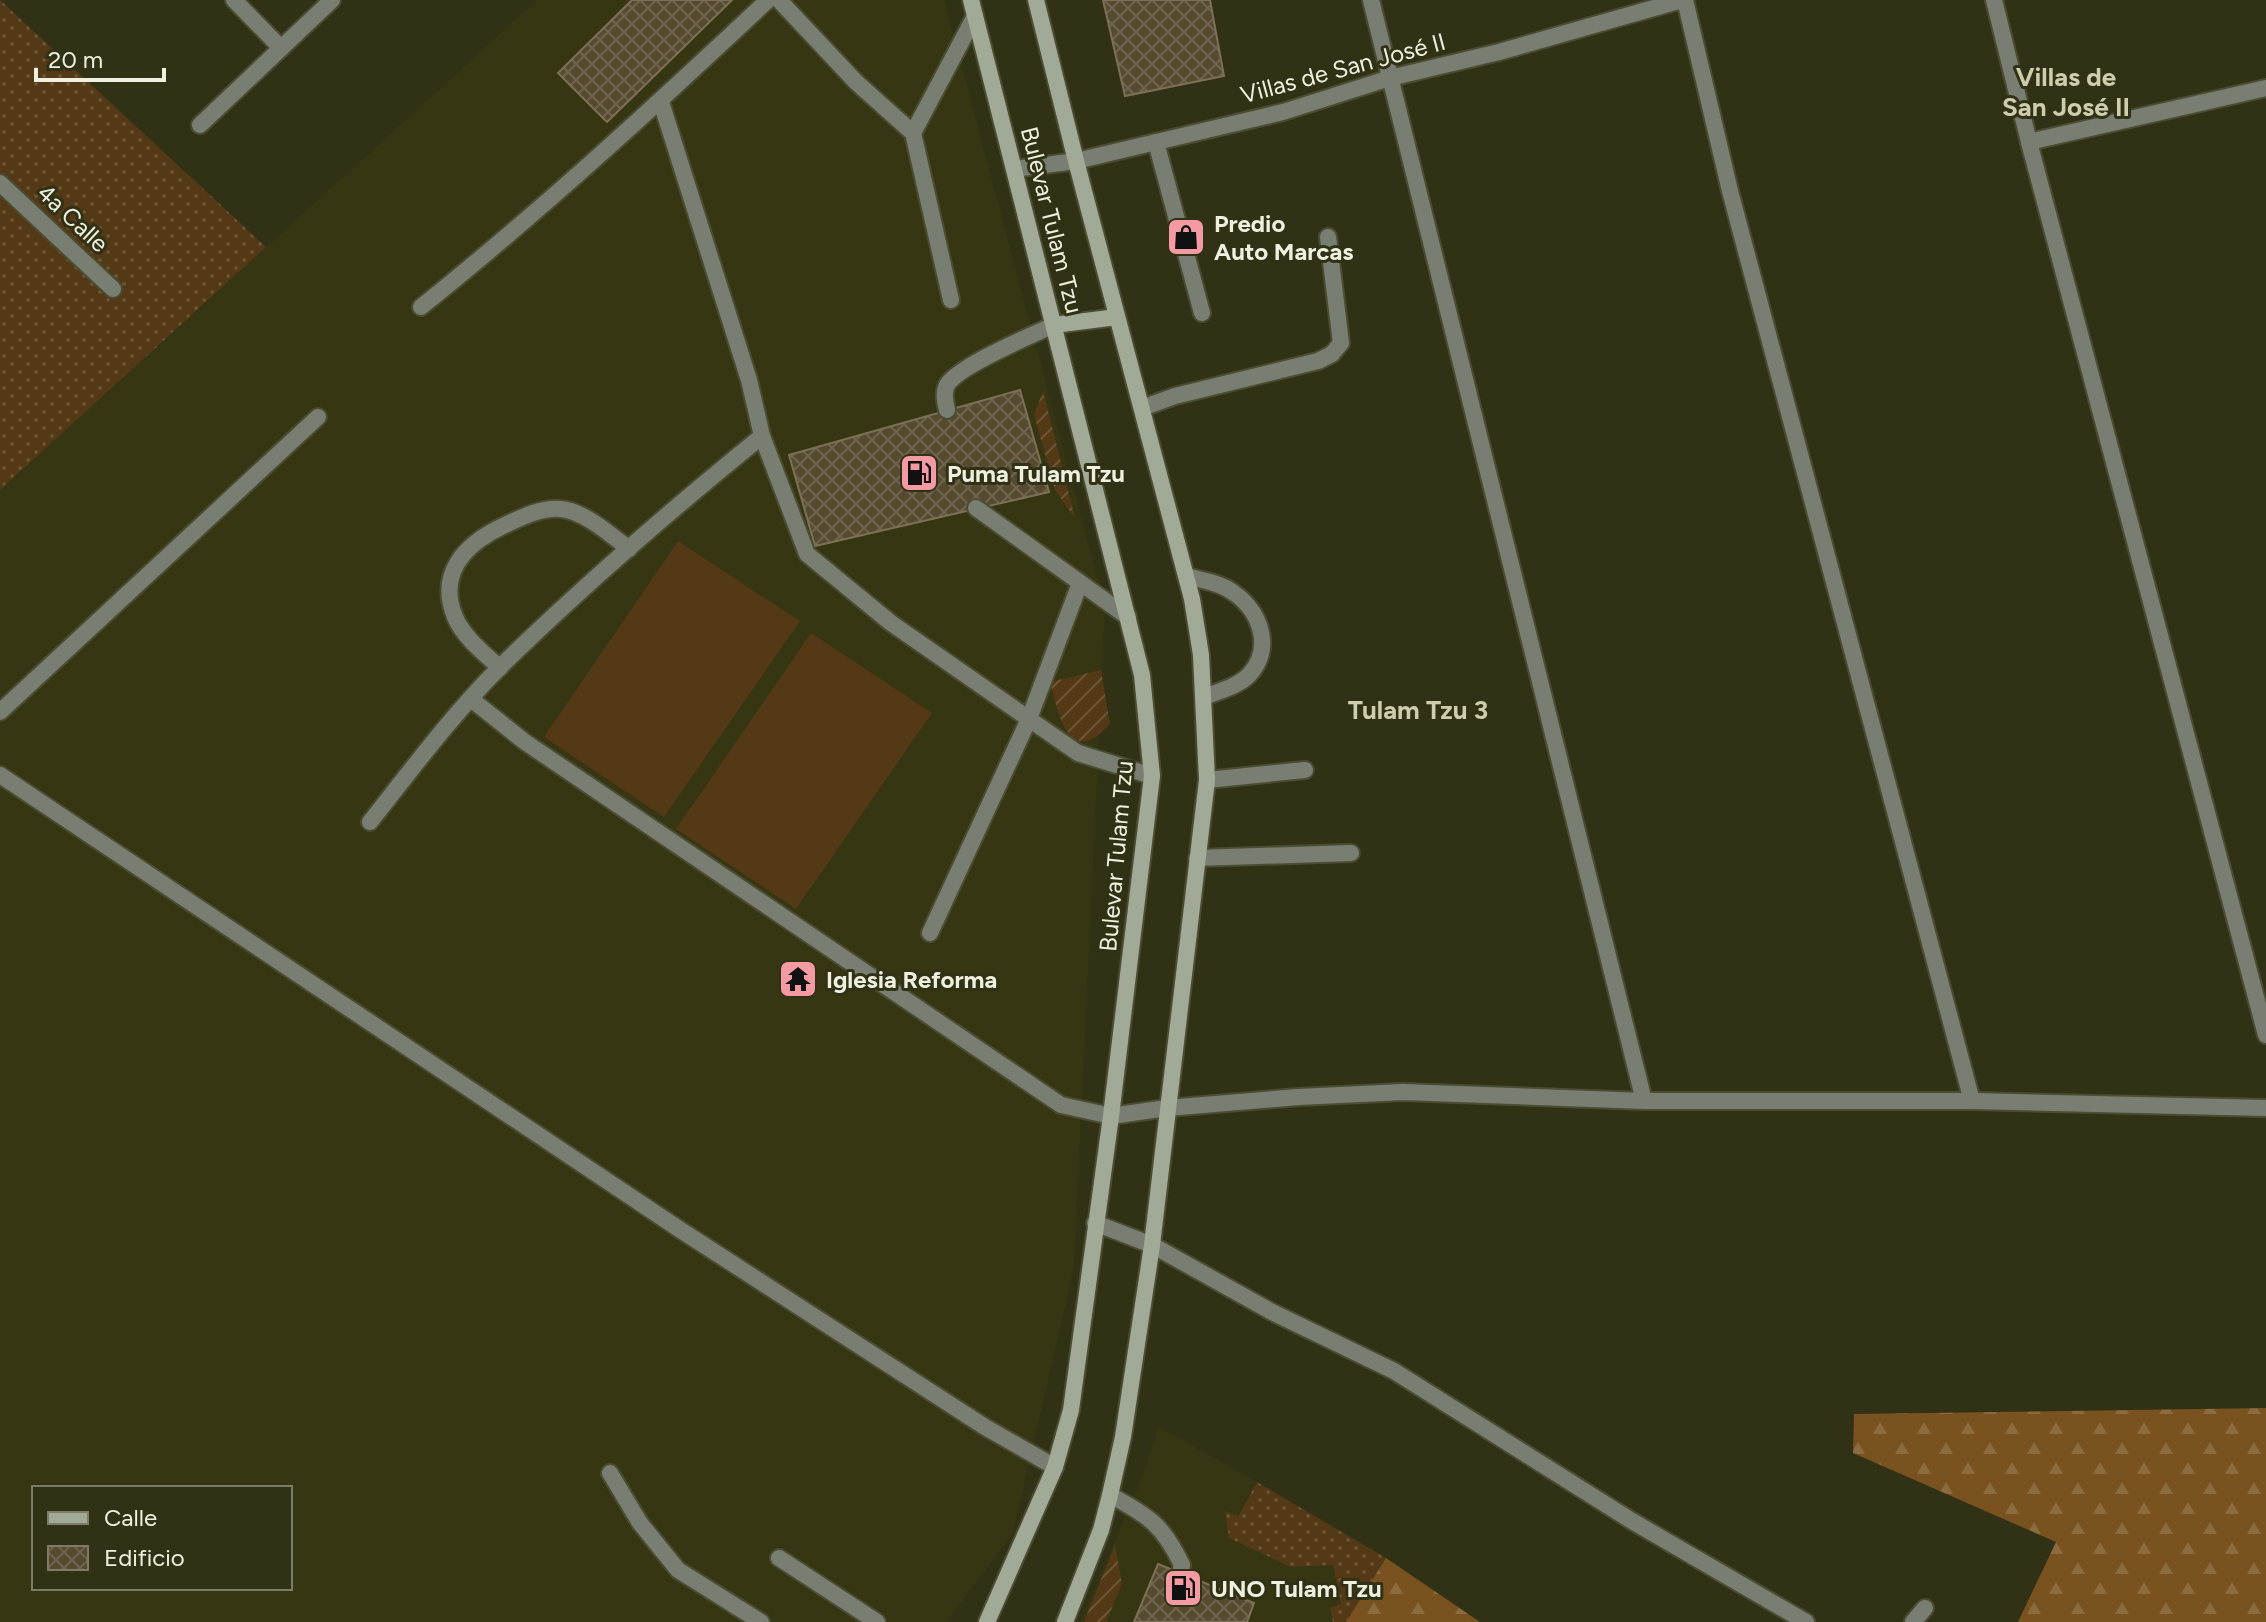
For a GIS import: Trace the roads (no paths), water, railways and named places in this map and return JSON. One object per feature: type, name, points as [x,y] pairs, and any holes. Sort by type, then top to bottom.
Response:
[{"type":"main road","name":"Bulevar Tulam Tzu","points":[[1036,0],[1186,576],[1199,641],[1207,780],[1152,1245],[1123,1437],[1101,1530],[1065,1622]]},
{"type":"main road","name":"Bulevar Tulam Tzu","points":[[973,8],[1142,675],[1152,776],[1111,1116],[1071,1410],[1055,1467],[987,1622]]},
{"type":"main road","points":[[1054,325],[1117,317]]},
{"type":"street","points":[[234,0],[280,47]]},
{"type":"street","points":[[200,125],[332,0]]},
{"type":"street","points":[[421,307],[504,240],[661,102],[768,0]]},
{"type":"street","points":[[779,0],[856,82],[913,133],[951,300]]},
{"type":"street","points":[[1371,0],[1644,1101]]},
{"type":"street","points":[[1684,0],[1734,207],[1972,1101]]},
{"type":"street","name":"Villas de San José II","points":[[1014,169],[1076,161],[1283,112],[1390,78],[1499,52],[1684,0]]},
{"type":"street","points":[[1994,0],[2266,1035]]},
{"type":"street","points":[[913,133],[973,8]]},
{"type":"street","points":[[2029,142],[2266,88]]},
{"type":"street","points":[[661,102],[749,380],[762,436],[807,554],[891,623],[1078,753],[1152,776]]},
{"type":"street","points":[[1156,142],[1202,313]]},
{"type":"street","name":"4a Calle","points":[[0,183],[113,289]]},
{"type":"street","points":[[1142,408],[1175,396],[1318,361],[1332,354],[1341,343],[1328,237]]},
{"type":"street","points":[[947,410],[944,398],[947,385],[958,374],[1054,325]]},
{"type":"street","points":[[0,712],[318,417]]},
{"type":"street","points":[[370,822],[439,734],[500,668],[629,549],[762,436]]},
{"type":"street","points":[[500,668],[471,641],[456,619],[449,592],[455,564],[481,537],[536,512],[562,508],[595,523],[629,549]]},
{"type":"street","points":[[976,508],[1128,617]]},
{"type":"street","points":[[1186,576],[1233,591],[1256,612],[1263,639],[1260,656],[1250,674],[1233,686],[1204,697]]},
{"type":"street","points":[[930,933],[1029,719],[1080,583]]},
{"type":"street","points":[[471,699],[525,742],[1061,1105],[1111,1116],[1167,1108],[1403,1092],[1644,1101],[1972,1101],[2266,1108]]},
{"type":"street","points":[[1207,780],[1305,770]]},
{"type":"street","points":[[0,775],[679,1229],[985,1427],[1055,1467]]},
{"type":"street","points":[[1197,858],[1351,853]]},
{"type":"street","points":[[1095,1223],[1152,1245],[1272,1312],[1394,1371],[1632,1521],[1806,1622]]},
{"type":"street","points":[[610,1473],[640,1523],[678,1570],[761,1622]]},
{"type":"street","points":[[1110,1495],[1145,1514],[1169,1538],[1182,1565],[1180,1573]]},
{"type":"street","points":[[779,1558],[877,1622]]},
{"type":"street","points":[[1913,1622],[1925,1608]]},
{"type":"place","name":"Predio Auto Marcas","points":[[1186,237]]},
{"type":"place","name":"Puma Tulam Tzu","points":[[919,473]]},
{"type":"place","name":"Iglesia Reforma","points":[[798,979]]},
{"type":"place","name":"UNO Tulam Tzu","points":[[1183,1588]]},
{"type":"district","name":"Villas de San José II","points":[[2066,92]]},
{"type":"district","name":"Tulam Tzu 3","points":[[1418,710]]}]
